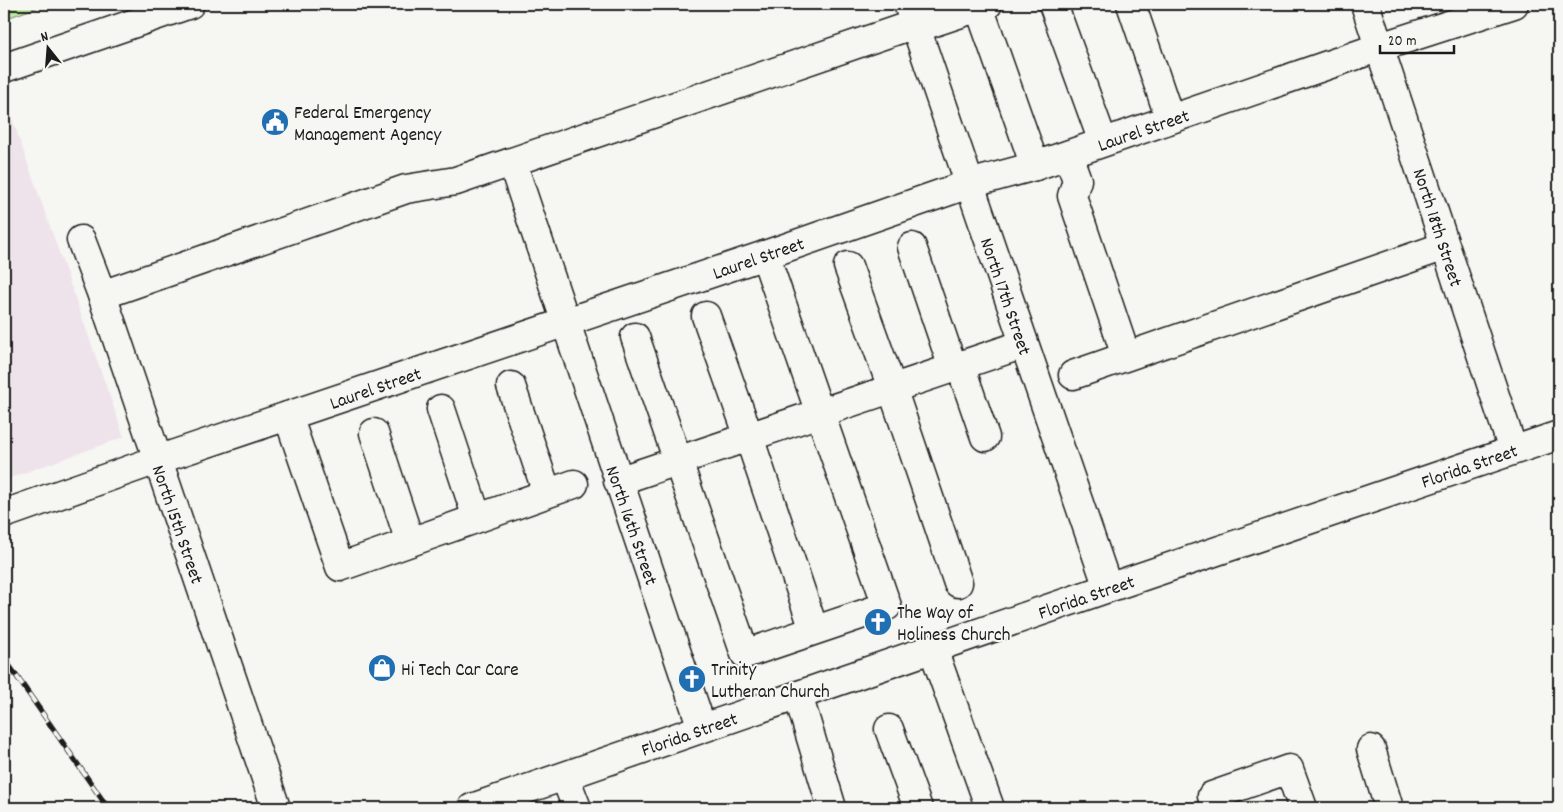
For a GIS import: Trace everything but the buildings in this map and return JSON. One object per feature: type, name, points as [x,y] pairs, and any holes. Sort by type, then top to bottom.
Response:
[{"type":"street","points":[[4,68],[190,4]]},
{"type":"street","points":[[1053,4],[1103,142]]},
{"type":"street","points":[[1130,4],[1170,119]]},
{"type":"street","name":"North 18th Street","points":[[1364,4],[1380,47],[1513,450]]},
{"type":"street","name":"Laurel Street","points":[[4,514],[157,460],[765,255],[969,184],[1068,155],[1380,47],[1514,4]]},
{"type":"street","points":[[102,295],[406,189],[456,181],[512,162],[913,19],[982,5],[1034,166]]},
{"type":"street","name":"North 17th Street","points":[[913,19],[1108,588]]},
{"type":"street","points":[[1068,155],[1077,180],[1072,196],[1126,356]]},
{"type":"street","name":"North 16th Street","points":[[512,162],[702,728]]},
{"type":"street","name":"North 15th Street","points":[[81,240],[102,295],[276,808]]},
{"type":"street","points":[[912,246],[985,437]]},
{"type":"street","points":[[1072,375],[1445,246]]},
{"type":"street","points":[[636,337],[745,654],[887,606],[765,255]]},
{"type":"street","points":[[848,266],[892,388],[958,583]]},
{"type":"street","points":[[706,316],[814,630]]},
{"type":"street","points":[[618,481],[1024,344]]},
{"type":"street","points":[[511,386],[547,494]]},
{"type":"street","points":[[440,409],[478,518]]},
{"type":"street","points":[[288,416],[340,566],[574,484]]},
{"type":"street","points":[[374,433],[410,542]]},
{"type":"street","name":"Florida Street","points":[[472,808],[1559,434]]},
{"type":"street","points":[[933,648],[990,808]]},
{"type":"street","points":[[798,695],[832,808]]},
{"type":"street","points":[[889,729],[918,808]]},
{"type":"street","points":[[1371,749],[1389,808]]},
{"type":"street","points":[[1212,796],[1289,770],[1303,808]]},
{"type":"street","points":[[565,777],[576,808]]},
{"type":"shaded area","points":[[4,96],[124,437],[4,480]]},
{"type":"green space","points":[[4,4],[47,4],[4,19]]},
{"type":"railway","points":[[4,658],[108,808]]},
{"type":"place","name":"Federal Emergency Management Agency","points":[[275,122]]},
{"type":"place","name":"The Way of Holiness Church","points":[[878,622]]},
{"type":"place","name":"Hi Tech Car Care","points":[[382,668]]},
{"type":"place","name":"Trinity Lutheran Church","points":[[692,679]]}]
